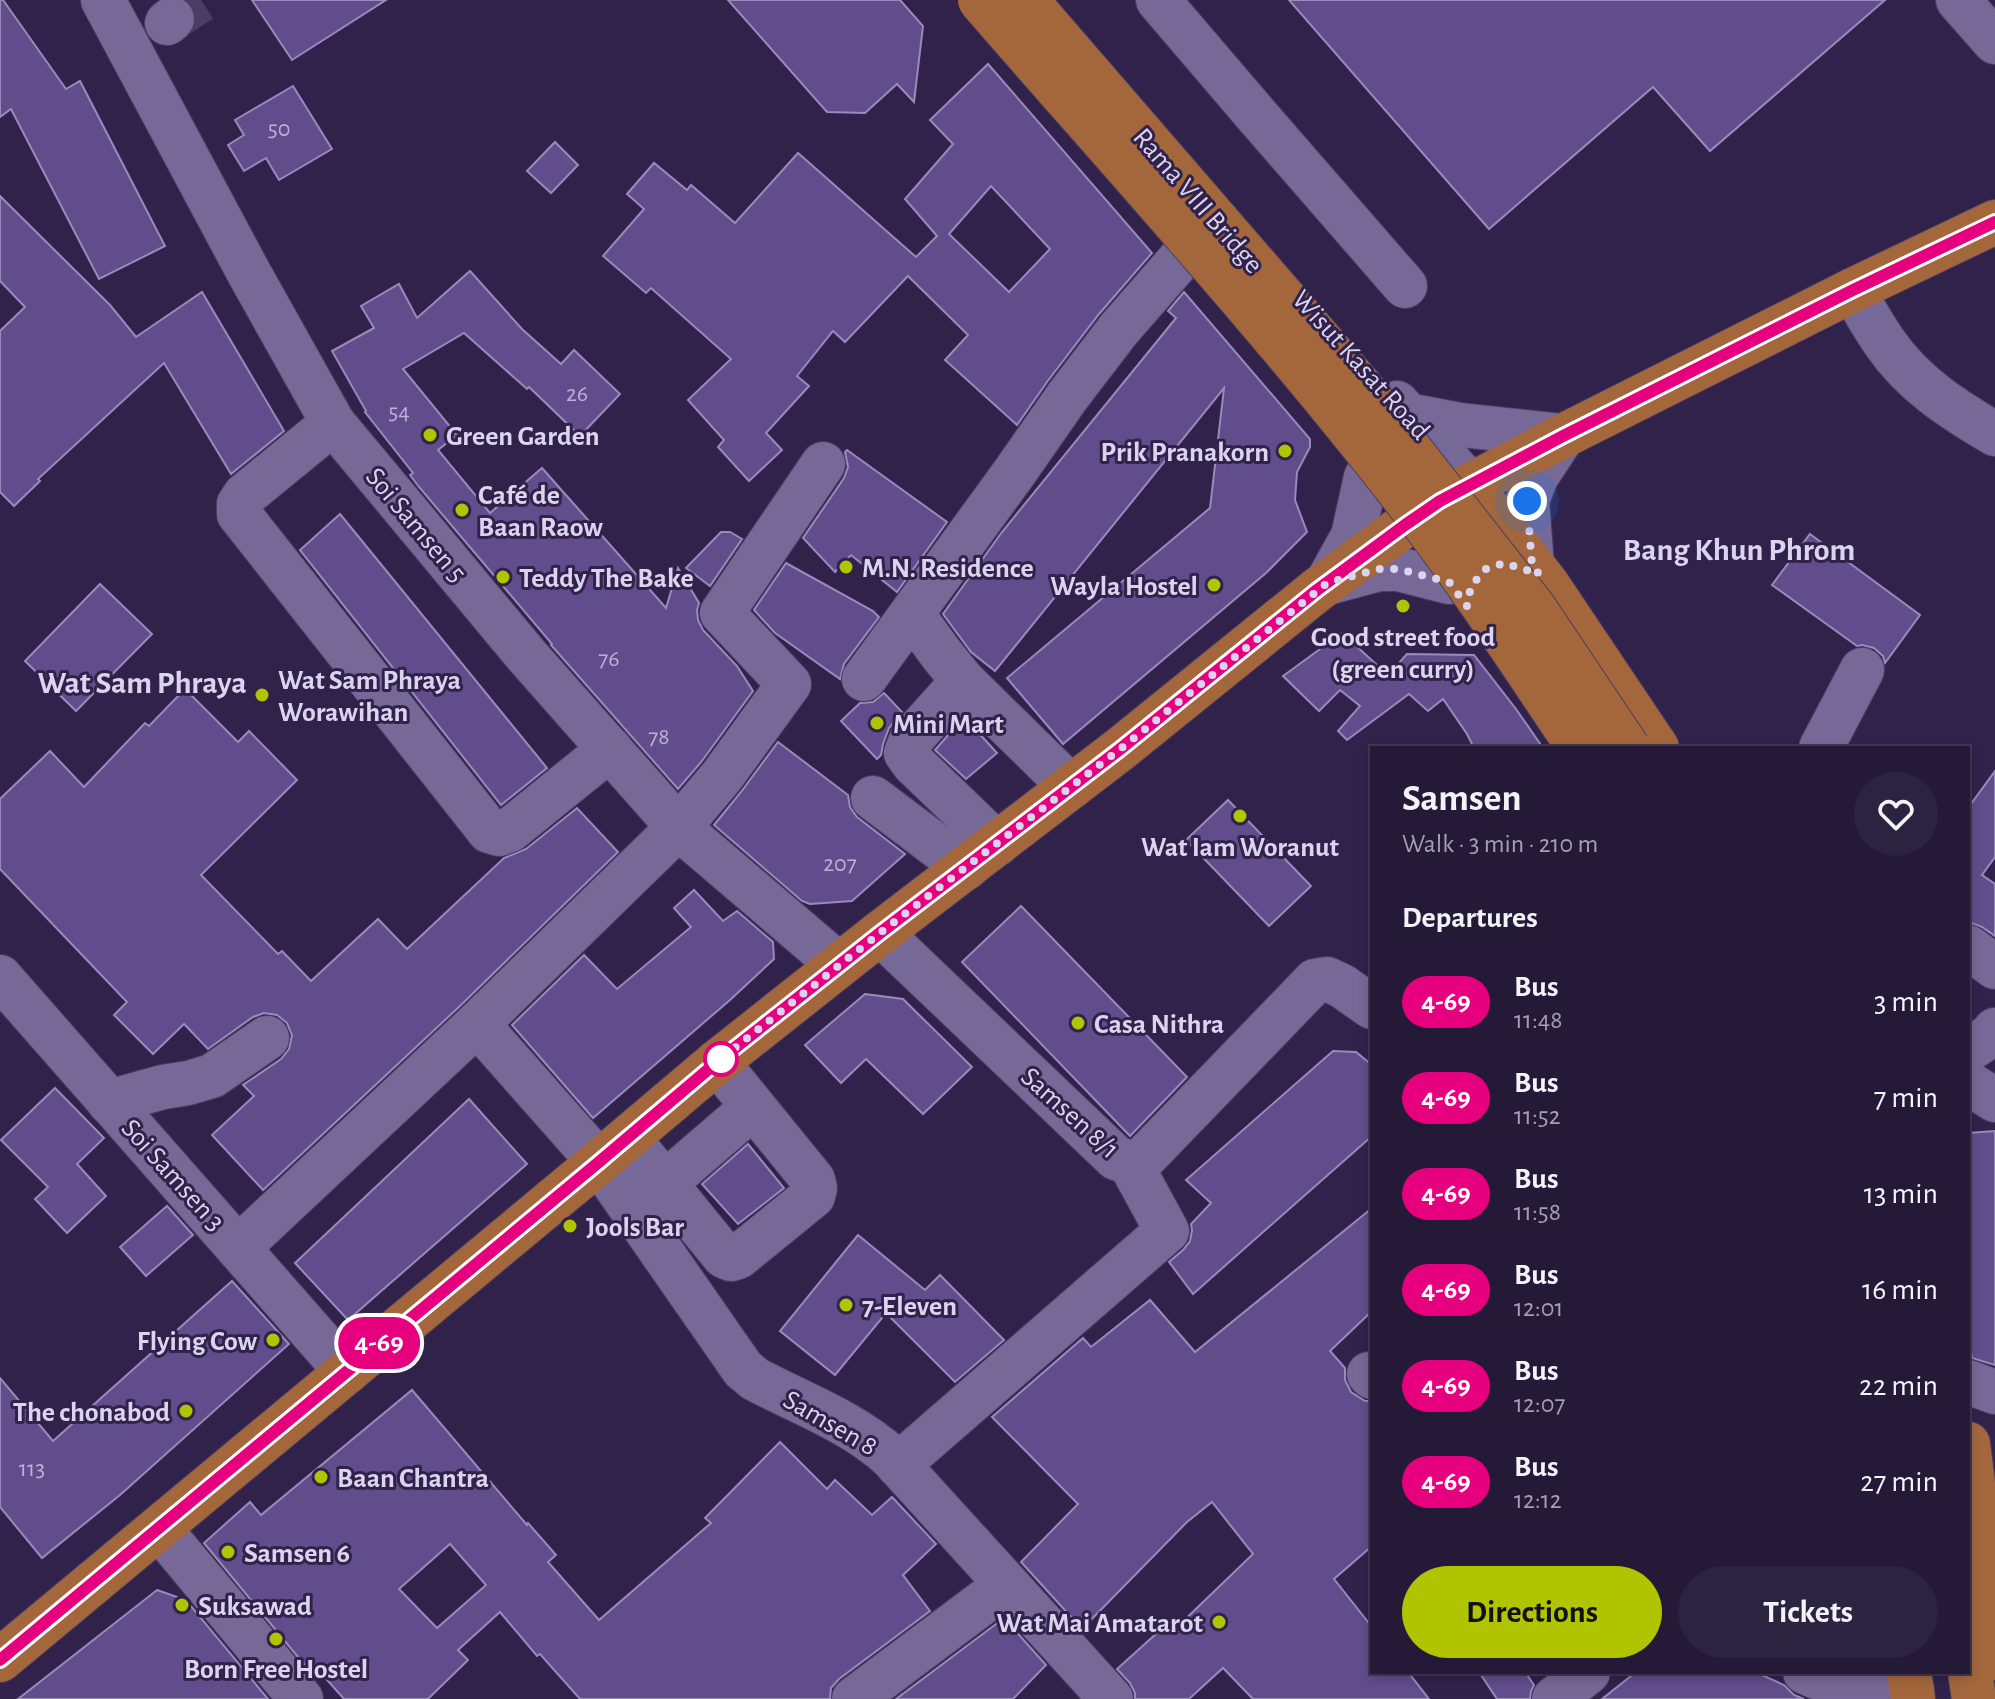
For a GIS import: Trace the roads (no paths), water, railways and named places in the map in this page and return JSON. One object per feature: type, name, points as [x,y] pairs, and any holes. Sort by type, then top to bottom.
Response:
[{"type":"main road","name":"Rama VIII Bridge","points":[[980,0],[1314,386],[1414,510],[1578,746]]},
{"type":"main road","name":"Rama VIII Bridge","points":[[1026,0],[1360,386],[1534,608],[1627,746]]},
{"type":"main road","points":[[0,1660],[717,1062],[1405,525],[1440,501],[1563,436],[1995,222]]},
{"type":"main road","name":"Wisut Kasat Road","points":[[1470,485],[1535,569],[1656,746]]},
{"type":"main road","points":[[1405,525],[1458,594],[1564,746]]},
{"type":"main road","points":[[1458,594],[1471,586],[1486,569],[1504,563],[1535,569]]},
{"type":"main road","points":[[1970,1460],[1995,1658]]},
{"type":"main road","points":[[1970,1672],[1974,1699]]},
{"type":"street","name":"Soi Samsen 5","points":[[103,0],[333,423],[527,656],[679,827],[839,965]]},
{"type":"street","points":[[959,0],[1182,257],[1405,525]]},
{"type":"street","name":"Wisut Kasat Road","points":[[1040,0],[1470,485]]},
{"type":"street","points":[[1158,0],[1405,286]]},
{"type":"street","points":[[1958,0],[1995,42]]},
{"type":"street","points":[[864,679],[1067,397],[1119,329],[1182,257]]},
{"type":"street","points":[[1853,290],[1886,345],[1909,372],[1960,414],[1995,434]]},
{"type":"street","points":[[1408,415],[1461,425],[1563,436],[1536,477],[1527,501],[1535,569]]},
{"type":"street","points":[[333,423],[245,495],[239,504],[239,514],[489,831],[499,834],[510,830],[610,749]]},
{"type":"street","points":[[239,1247],[477,1024],[679,827],[722,776],[789,684],[722,613],[823,464]]},
{"type":"street","points":[[1327,583],[1353,536],[1366,477]]},
{"type":"street","points":[[1327,583],[1379,569],[1398,569],[1458,594]]},
{"type":"street","points":[[912,614],[963,681],[1071,787]]},
{"type":"street","points":[[1822,746],[1862,670]]},
{"type":"street","points":[[963,681],[912,738],[906,753],[982,856]]},
{"type":"street","points":[[873,798],[982,856]]},
{"type":"street","name":"Samsen 8/1","points":[[880,933],[1116,1158],[1130,1163],[1143,1159],[1315,981],[1327,979],[1370,1006]]},
{"type":"street","points":[[1970,948],[1995,967]]},
{"type":"street","name":"Soi Samsen 3","points":[[0,977],[347,1372]]},
{"type":"street","points":[[477,1024],[614,1150],[665,1183],[724,1256],[731,1259],[738,1257],[813,1196],[815,1188],[813,1180],[717,1062]]},
{"type":"street","points":[[1970,1049],[1995,1030]]},
{"type":"street","points":[[109,1102],[212,1076],[267,1038]]},
{"type":"street","points":[[1970,1084],[1995,1100]]},
{"type":"street","points":[[665,1183],[752,1108]]},
{"type":"street","name":"Samsen 8","points":[[614,1150],[743,1369],[755,1379],[875,1442],[1097,1684]]},
{"type":"street","points":[[898,1465],[1167,1231],[1130,1163]]},
{"type":"street","points":[[1970,1383],[1995,1392]]},
{"type":"street","points":[[159,1528],[301,1699]]},
{"type":"street","points":[[854,1699],[1006,1585]]},
{"type":"street","points":[[1554,1699],[1585,1674]]},
{"type":"street","points":[[1810,1674],[1859,1692],[1926,1686]]},
{"type":"tunnel","points":[[172,19],[201,0]]},
{"type":"place","name":"Green Garden","points":[[430,435]]},
{"type":"place","name":"Prik Pranakorn","points":[[1285,451]]},
{"type":"place","name":"Café de Baan Raow","points":[[462,510]]},
{"type":"place","name":"M.N. Residence","points":[[846,567]]},
{"type":"place","name":"Teddy The Bake","points":[[503,577]]},
{"type":"place","name":"Wayla Hostel","points":[[1214,585]]},
{"type":"place","name":"Good street food (green curry)","points":[[1403,606]]},
{"type":"place","name":"Wat Sam Phraya Worawihan","points":[[262,695]]},
{"type":"place","name":"Mini Mart","points":[[877,723]]},
{"type":"place","name":"Wat Iam Woranut","points":[[1240,816]]},
{"type":"place","name":"Casa Nithra","points":[[1078,1023]]},
{"type":"place","name":"Jools Bar","points":[[570,1226]]},
{"type":"place","name":"7-Eleven","points":[[846,1305]]},
{"type":"place","name":"Flying Cow","points":[[273,1340]]},
{"type":"place","name":"The chonabod","points":[[186,1411]]},
{"type":"place","name":"Baan Chantra","points":[[321,1477]]},
{"type":"place","name":"Samsen 6","points":[[228,1552]]},
{"type":"place","name":"Suksawad","points":[[182,1605]]},
{"type":"place","name":"Wat Mai Amatarot","points":[[1219,1622]]},
{"type":"place","name":"Born Free Hostel","points":[[276,1639]]},
{"type":"district","name":"Bang Khun Phrom","points":[[1739,549]]},
{"type":"district","name":"Wat Sam Phraya","points":[[142,682]]}]
